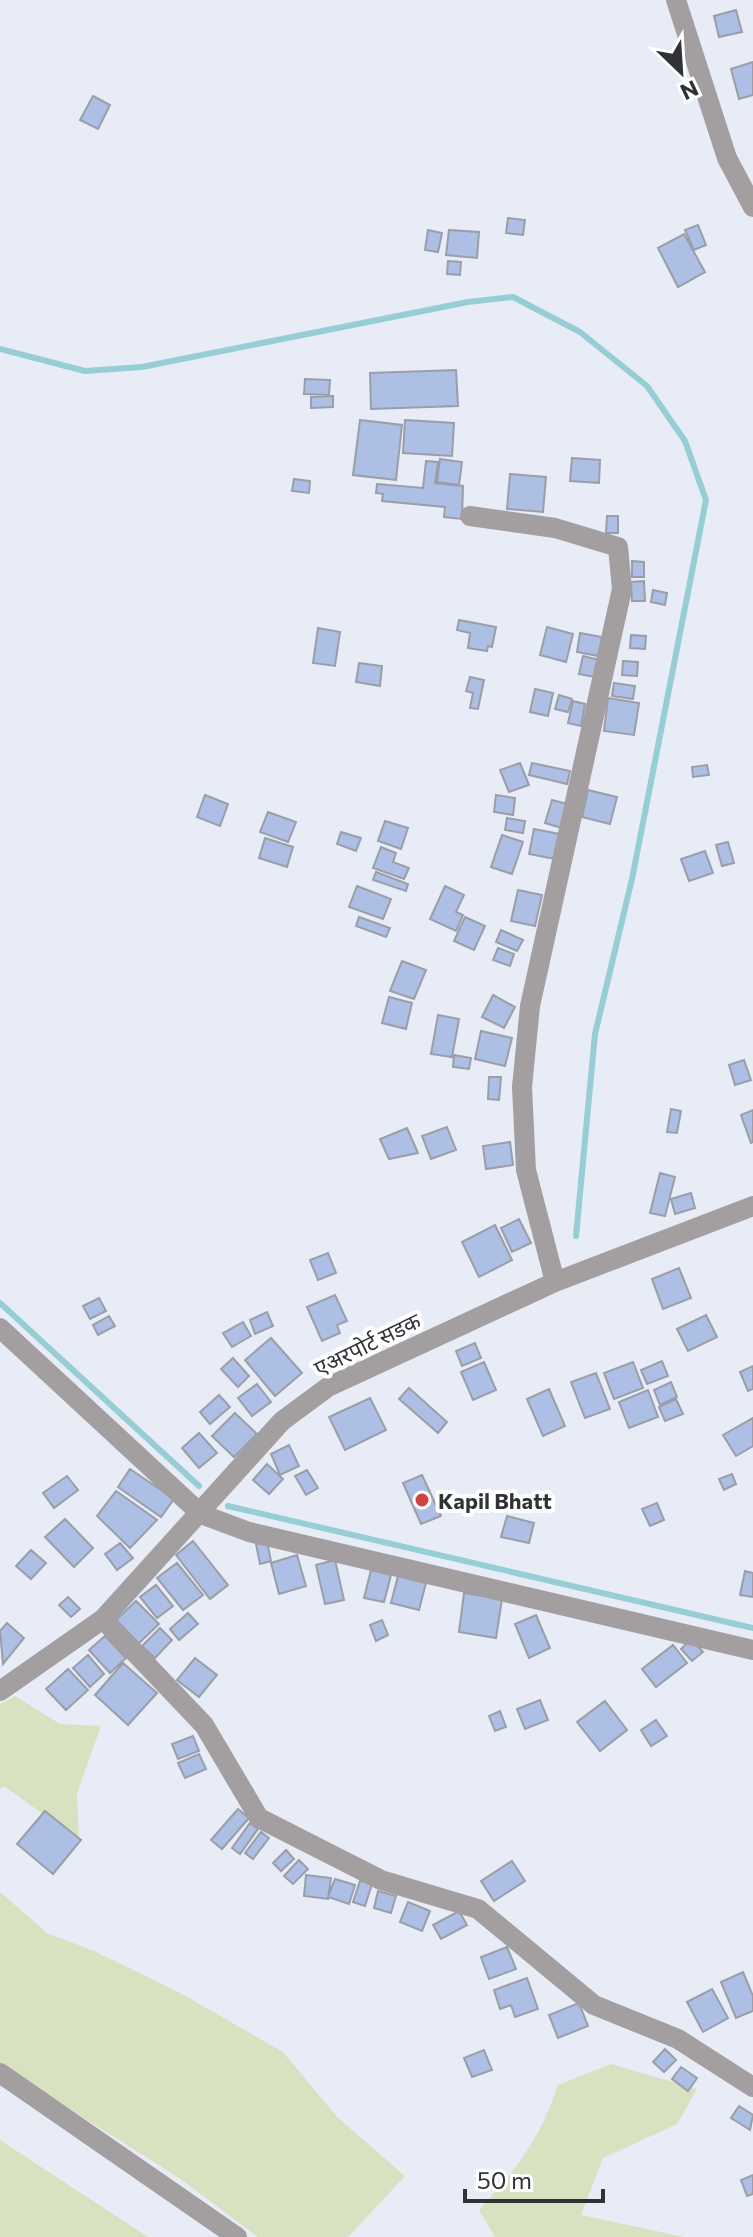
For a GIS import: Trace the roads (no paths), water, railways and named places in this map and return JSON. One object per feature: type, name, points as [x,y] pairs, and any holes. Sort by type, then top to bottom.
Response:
[{"type":"street","points":[[676,0],[727,158],[753,207]]},
{"type":"street","points":[[470,516],[555,528],[618,547],[622,589],[530,1006],[522,1087],[526,1170],[555,1282]]},
{"type":"street","name":"एअरपोर्ट सडक","points":[[0,1691],[103,1619],[282,1421],[328,1387],[555,1282],[753,1206]]},
{"type":"street","points":[[0,1328],[201,1514],[249,1532],[753,1650]]},
{"type":"street","points":[[103,1619],[204,1725],[259,1818],[381,1880],[478,1909],[594,2005],[678,2039],[753,2087]]},
{"type":"street","points":[[0,2073],[237,2237]]},
{"type":"waterway","points":[[0,349],[85,371],[142,367],[468,302],[513,297],[580,332],[647,386],[685,441],[706,500],[632,879],[595,1034],[576,1236]]},
{"type":"waterway","points":[[0,1303],[199,1486]]},
{"type":"waterway","points":[[228,1506],[753,1628]]},
{"type":"place","name":"Kapil Bhatt","points":[[422,1500]]}]
